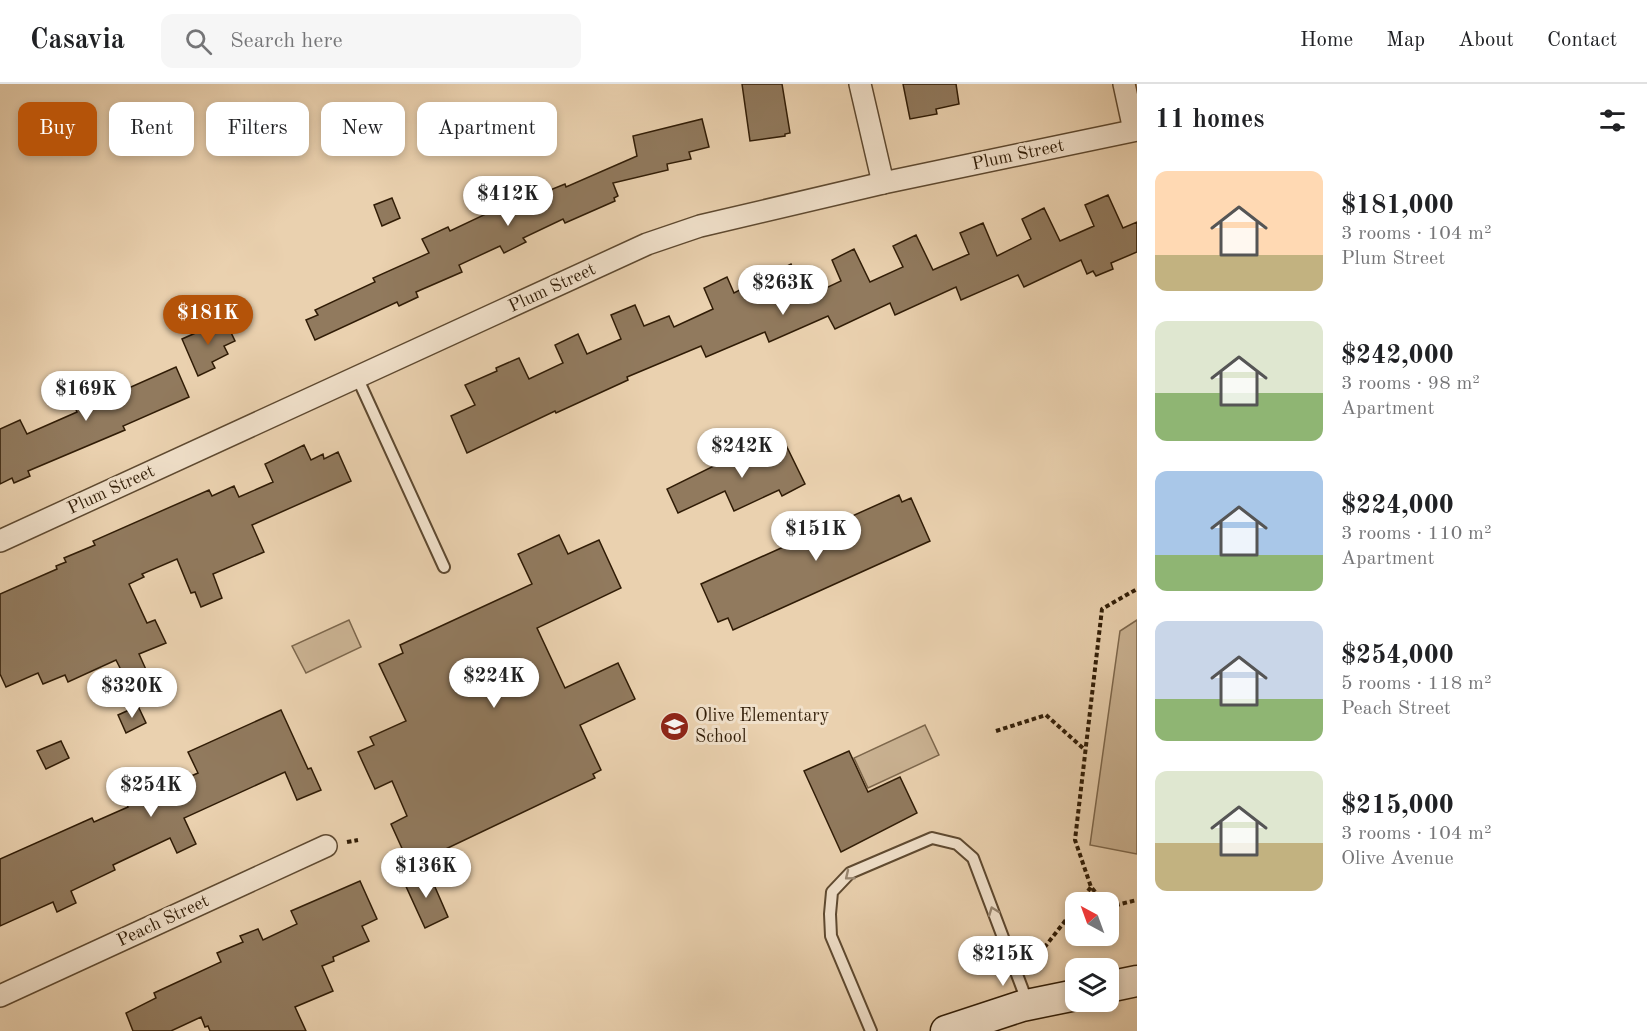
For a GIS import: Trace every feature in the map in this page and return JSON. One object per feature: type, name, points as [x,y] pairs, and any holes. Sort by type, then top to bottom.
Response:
[{"type":"street","points":[[860,84],[883,183]]},
{"type":"street","points":[[1124,84],[1135,130]]},
{"type":"street","name":"Plum Street","points":[[0,541],[647,244],[700,226],[883,183],[1135,130]]},
{"type":"street","name":"Peach Street","points":[[0,996],[326,846]]},
{"type":"street","points":[[1119,985],[1137,981]]},
{"type":"street","points":[[946,1031],[1029,1005],[1065,997]]},
{"type":"lane","points":[[357,377],[444,567]]},
{"type":"lane","points":[[871,1031],[831,936],[832,892],[850,873],[932,838],[957,844],[973,858],[1029,1005]]},
{"type":"path","points":[[1095,892],[1091,888],[1075,840],[1102,609],[1137,589]]},
{"type":"path","points":[[996,731],[1046,715],[1086,750]]},
{"type":"path","points":[[1088,892],[1091,888]]},
{"type":"path","points":[[1119,904],[1137,900]]},
{"type":"path","points":[[1017,974],[1044,948],[1065,921]]},
{"type":"shaded area","points":[[349,620],[361,647],[306,673],[292,646]]},
{"type":"shaded area","points":[[1137,620],[1137,854],[1090,845],[1120,631]]},
{"type":"shaded area","points":[[925,725],[939,755],[868,788],[854,758]]},
{"type":"building","points":[[742,84],[782,84],[790,133],[785,136],[750,141]]},
{"type":"building","points":[[903,84],[956,84],[959,104],[936,109],[937,114],[910,119]]},
{"type":"building","points":[[702,119],[709,147],[689,152],[691,159],[667,164],[668,170],[613,183],[618,196],[614,198],[615,201],[565,223],[563,219],[523,238],[526,242],[504,253],[500,246],[459,265],[462,272],[416,292],[418,297],[399,306],[397,302],[315,340],[306,320],[318,315],[315,310],[375,282],[373,278],[429,253],[422,239],[448,227],[450,231],[486,214],[484,210],[510,197],[513,205],[565,184],[566,187],[637,156],[633,136]]},
{"type":"building","points":[[1108,195],[1123,228],[1137,222],[1137,252],[1111,263],[1113,269],[1096,276],[1093,271],[1087,274],[1081,260],[1024,287],[1018,275],[961,300],[956,287],[895,315],[890,303],[835,329],[828,316],[769,342],[765,332],[706,357],[701,346],[627,377],[628,380],[556,413],[555,411],[467,453],[451,416],[475,405],[465,385],[497,371],[496,368],[519,358],[529,379],[563,363],[555,345],[578,334],[587,354],[621,339],[611,315],[635,305],[644,326],[669,316],[674,327],[713,309],[704,288],[727,277],[734,293],[791,264],[805,298],[841,281],[832,260],[854,249],[870,282],[903,267],[893,246],[916,235],[933,270],[969,254],[960,233],[983,223],[997,256],[1031,239],[1022,219],[1044,208],[1060,241],[1094,226],[1085,205]]},
{"type":"building","points":[[392,198],[400,218],[382,226],[374,205]]},
{"type":"building","points":[[225,320],[235,341],[224,346],[228,354],[212,362],[215,368],[198,376],[182,339]]},
{"type":"building","points":[[176,367],[189,397],[123,426],[125,430],[28,471],[30,476],[14,483],[12,478],[0,484],[0,429],[20,420],[27,434],[77,412],[70,396],[116,376],[122,391]]},
{"type":"building","points":[[783,439],[805,484],[782,496],[779,490],[734,511],[725,491],[678,513],[667,489],[738,454],[740,459]]},
{"type":"building","points":[[304,445],[311,460],[323,454],[324,459],[338,452],[351,481],[252,525],[264,552],[213,574],[222,598],[201,607],[195,592],[191,593],[177,559],[142,574],[144,577],[129,584],[147,623],[155,620],[166,643],[139,654],[156,692],[136,700],[116,660],[68,682],[65,675],[43,684],[38,673],[6,687],[0,674],[0,594],[57,569],[56,566],[66,562],[64,558],[95,545],[93,541],[209,490],[212,496],[234,486],[239,497],[273,482],[265,464]]},
{"type":"building","points":[[899,495],[902,502],[911,498],[930,541],[733,630],[728,618],[718,622],[701,584]]},
{"type":"building","points":[[559,535],[568,554],[599,540],[621,588],[537,628],[565,688],[618,663],[635,699],[580,725],[601,770],[593,774],[595,778],[410,866],[391,824],[407,816],[392,781],[375,789],[358,752],[374,745],[370,737],[406,721],[379,664],[403,653],[400,645],[532,584],[518,554]]},
{"type":"building","points":[[138,706],[146,723],[126,733],[118,715]]},
{"type":"building","points":[[281,710],[308,769],[311,768],[321,790],[297,800],[285,772],[184,818],[196,844],[177,853],[170,838],[113,865],[115,870],[71,891],[76,903],[57,912],[53,902],[0,926],[0,859],[92,818],[94,822],[128,807],[127,804],[198,773],[188,752]]},
{"type":"building","points":[[61,741],[69,758],[46,769],[37,751]]},
{"type":"building","points":[[849,751],[868,792],[900,777],[917,813],[841,852],[804,771]]},
{"type":"building","points":[[428,871],[448,917],[425,928],[404,882]]},
{"type":"building","points":[[360,881],[377,919],[362,926],[369,941],[333,957],[334,961],[322,966],[333,991],[295,1007],[306,1031],[210,1031],[208,1026],[205,1027],[201,1017],[171,1031],[133,1031],[126,1013],[156,998],[154,993],[221,962],[217,953],[243,942],[240,936],[258,929],[263,940],[297,924],[291,911]]},
{"type":"place","name":"Olive Elementary School","points":[[674,726]]}]
